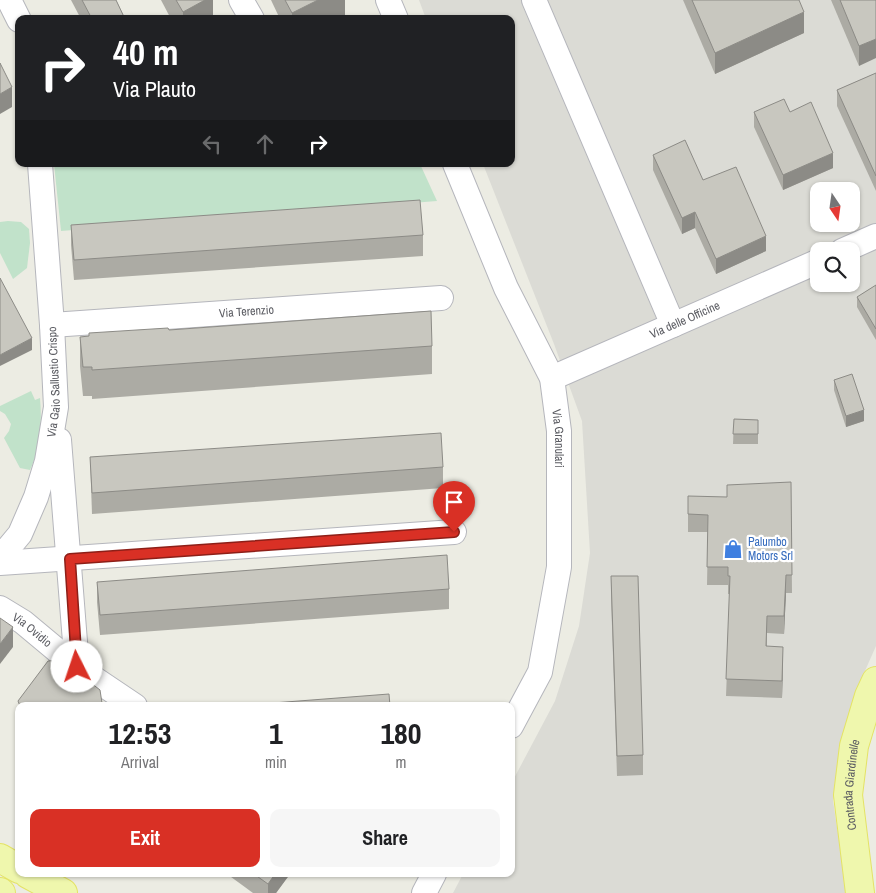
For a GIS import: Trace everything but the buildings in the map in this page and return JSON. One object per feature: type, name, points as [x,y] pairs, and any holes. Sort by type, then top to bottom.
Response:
[{"type":"main road","name":"Contrada Giardinelle","points":[[860,893],[848,795],[854,746],[869,696],[876,681]]},
{"type":"main road","points":[[0,858],[15,867]]},
{"type":"main road","points":[[33,877],[62,893]]},
{"type":"street","points":[[9,0],[16,15]]},
{"type":"street","points":[[241,0],[250,15]]},
{"type":"street","points":[[388,0],[394,15]]},
{"type":"street","points":[[534,0],[673,325]]},
{"type":"street","name":"Via Gaio Sallustio Crispo","points":[[0,558],[20,534],[36,498],[47,460],[56,407],[40,167]]},
{"type":"street","name":"Via Granulari","points":[[456,167],[506,288],[552,378],[559,431],[559,567],[540,672],[515,719]]},
{"type":"street","points":[[860,243],[876,236]]},
{"type":"street","name":"Via delle Officine","points":[[552,378],[810,266]]},
{"type":"street","name":"Via Terenzio","points":[[52,325],[441,298]]},
{"type":"street","points":[[56,407],[70,559],[77,667]]},
{"type":"street","points":[[0,563],[454,532]]},
{"type":"street","name":"Via Ovidio","points":[[0,608],[23,622],[77,667],[129,702]]},
{"type":"street","points":[[424,893],[432,877]]},
{"type":"shaded area","points":[[419,0],[876,0],[876,646],[856,691],[840,743],[833,801],[847,893],[453,893],[461,877],[515,877],[515,776],[555,701],[579,626],[590,553],[582,421],[554,344],[484,167],[515,167],[515,15],[425,15]]},
{"type":"green space","points":[[54,167],[421,167],[437,201],[61,231]]},
{"type":"green space","points":[[0,222],[21,222],[29,229],[30,243],[27,268],[13,279],[0,253]]},
{"type":"green space","points":[[31,391],[35,400],[40,398],[41,416],[39,444],[30,470],[20,468],[4,438],[11,424],[5,414],[0,411],[0,406]]},
{"type":"place","name":"Palumbo Motors Srl","points":[[733,549]]},
{"type":"route","points":[[77,667],[70,559],[454,532]]}]
